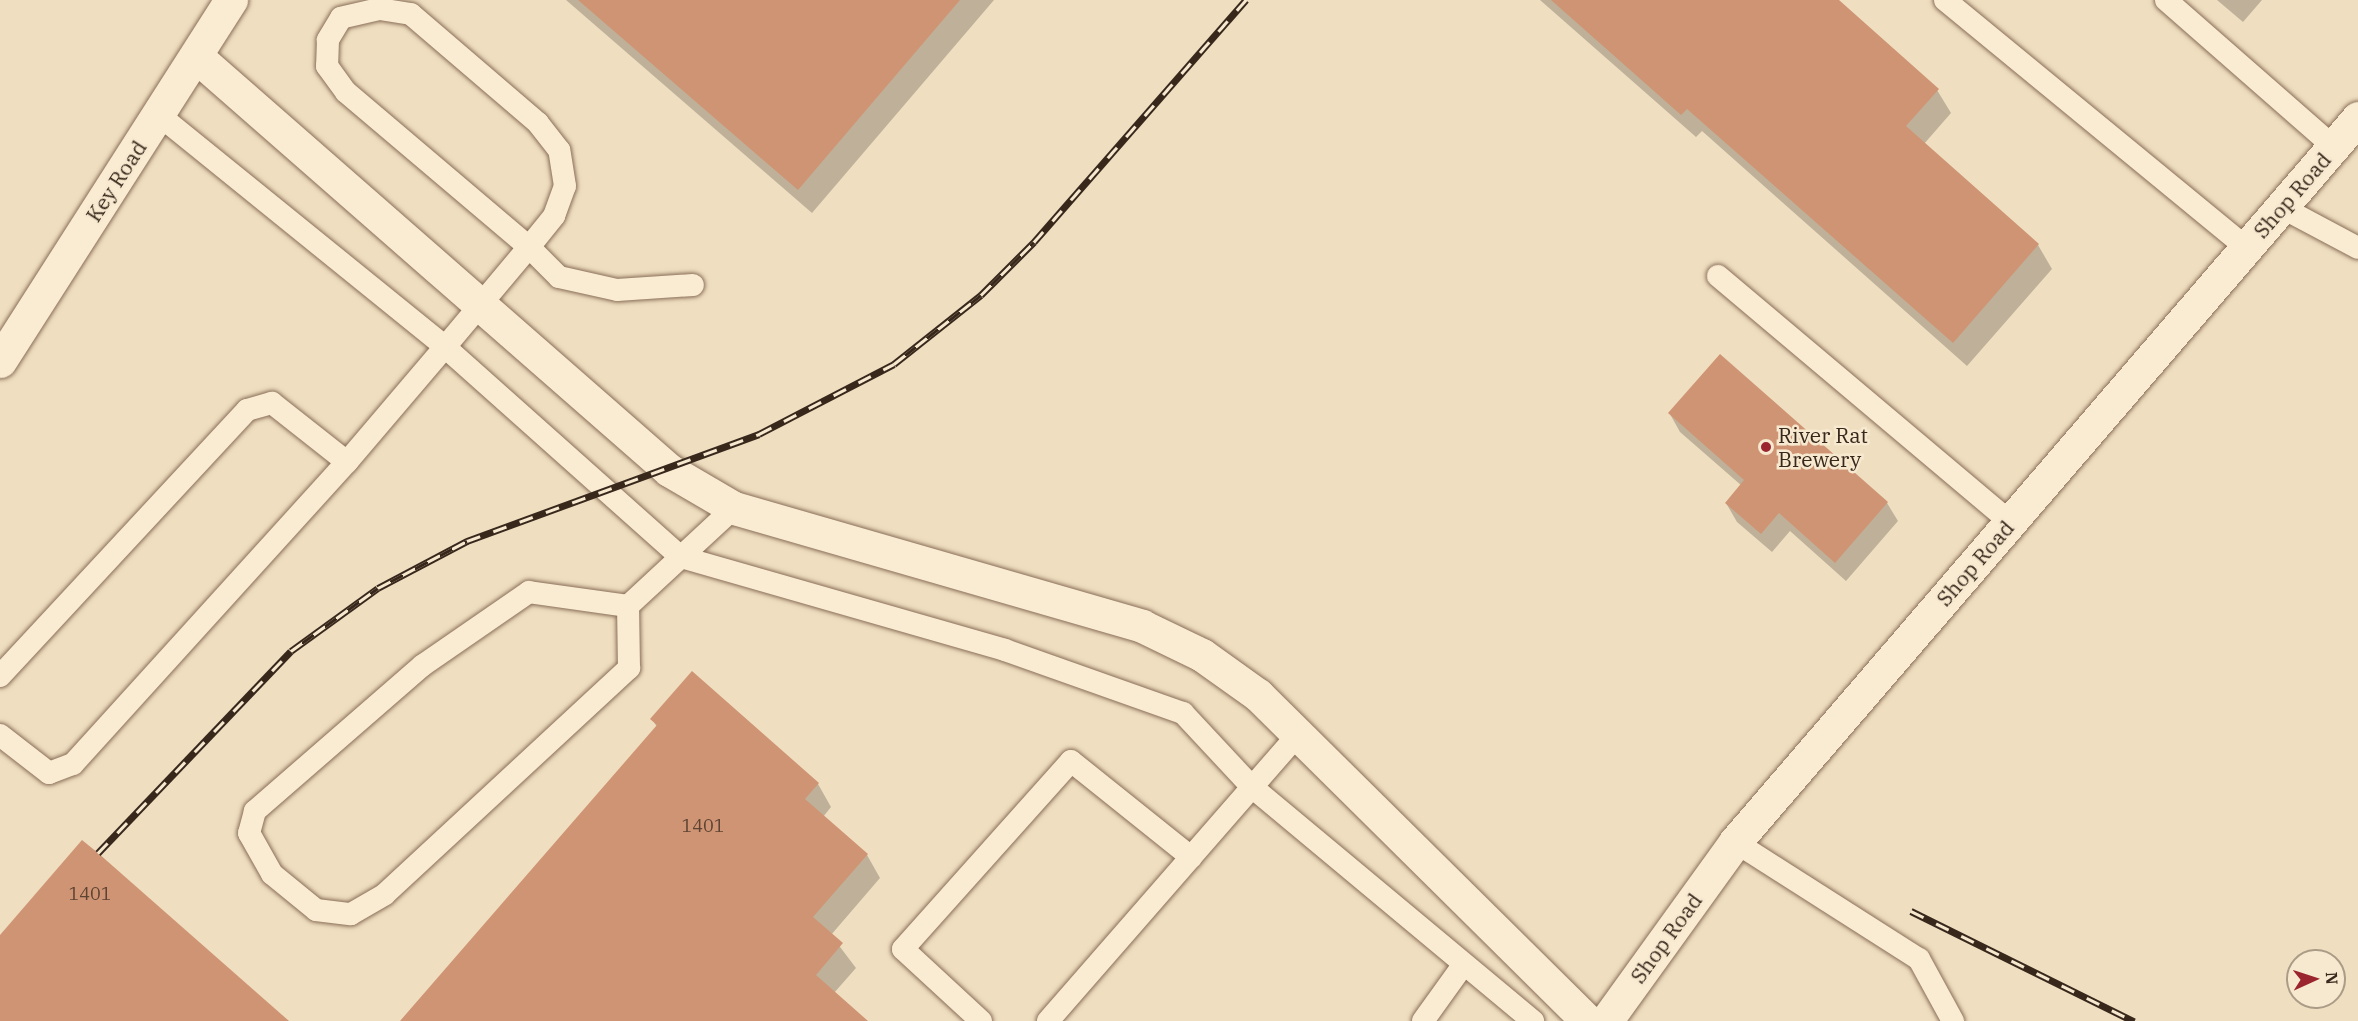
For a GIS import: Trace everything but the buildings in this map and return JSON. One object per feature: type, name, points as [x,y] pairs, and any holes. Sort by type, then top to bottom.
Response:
[{"type":"street","name":"Key Road","points":[[0,361],[197,57],[231,0]]},
{"type":"street","points":[[197,57],[669,470],[734,508],[1142,626],[1202,655],[1258,695],[1588,1021]]},
{"type":"street","name":"Shop Road","points":[[1606,1021],[1735,842],[2358,118]]},
{"type":"lane","points":[[1945,0],[2247,248]]},
{"type":"lane","points":[[2166,0],[2333,146]]},
{"type":"lane","points":[[0,735],[49,773],[73,764],[347,462],[445,347],[529,247],[554,216],[565,186],[559,150],[538,123],[411,14],[379,9],[341,18],[328,40],[327,66],[346,92],[529,247],[559,277],[589,288],[693,285]]},
{"type":"lane","points":[[159,115],[445,347],[681,557],[1005,650],[1183,713],[1252,787],[1533,1021]]},
{"type":"lane","points":[[2281,207],[2358,248]]},
{"type":"lane","points":[[1718,276],[2010,522]]},
{"type":"lane","points":[[0,676],[247,410],[272,404],[347,462]]},
{"type":"lane","points":[[628,606],[529,592],[423,665],[255,811],[249,833],[272,874],[316,910],[351,914],[385,894],[629,668],[628,606],[734,508]]},
{"type":"lane","points":[[1048,1021],[1298,734]]},
{"type":"lane","points":[[981,1021],[903,949],[1071,761],[1191,857]]},
{"type":"lane","points":[[1735,842],[1919,959],[1953,1021]]},
{"type":"lane","points":[[1423,1021],[1464,964]]},
{"type":"railway","points":[[98,853],[291,651],[378,588],[467,541],[759,434],[894,364],[981,295],[1034,242],[1246,0]]},
{"type":"railway","points":[[1911,911],[2134,1021]]},
{"type":"place","name":"River Rat Brewery","points":[[1766,447]]}]
